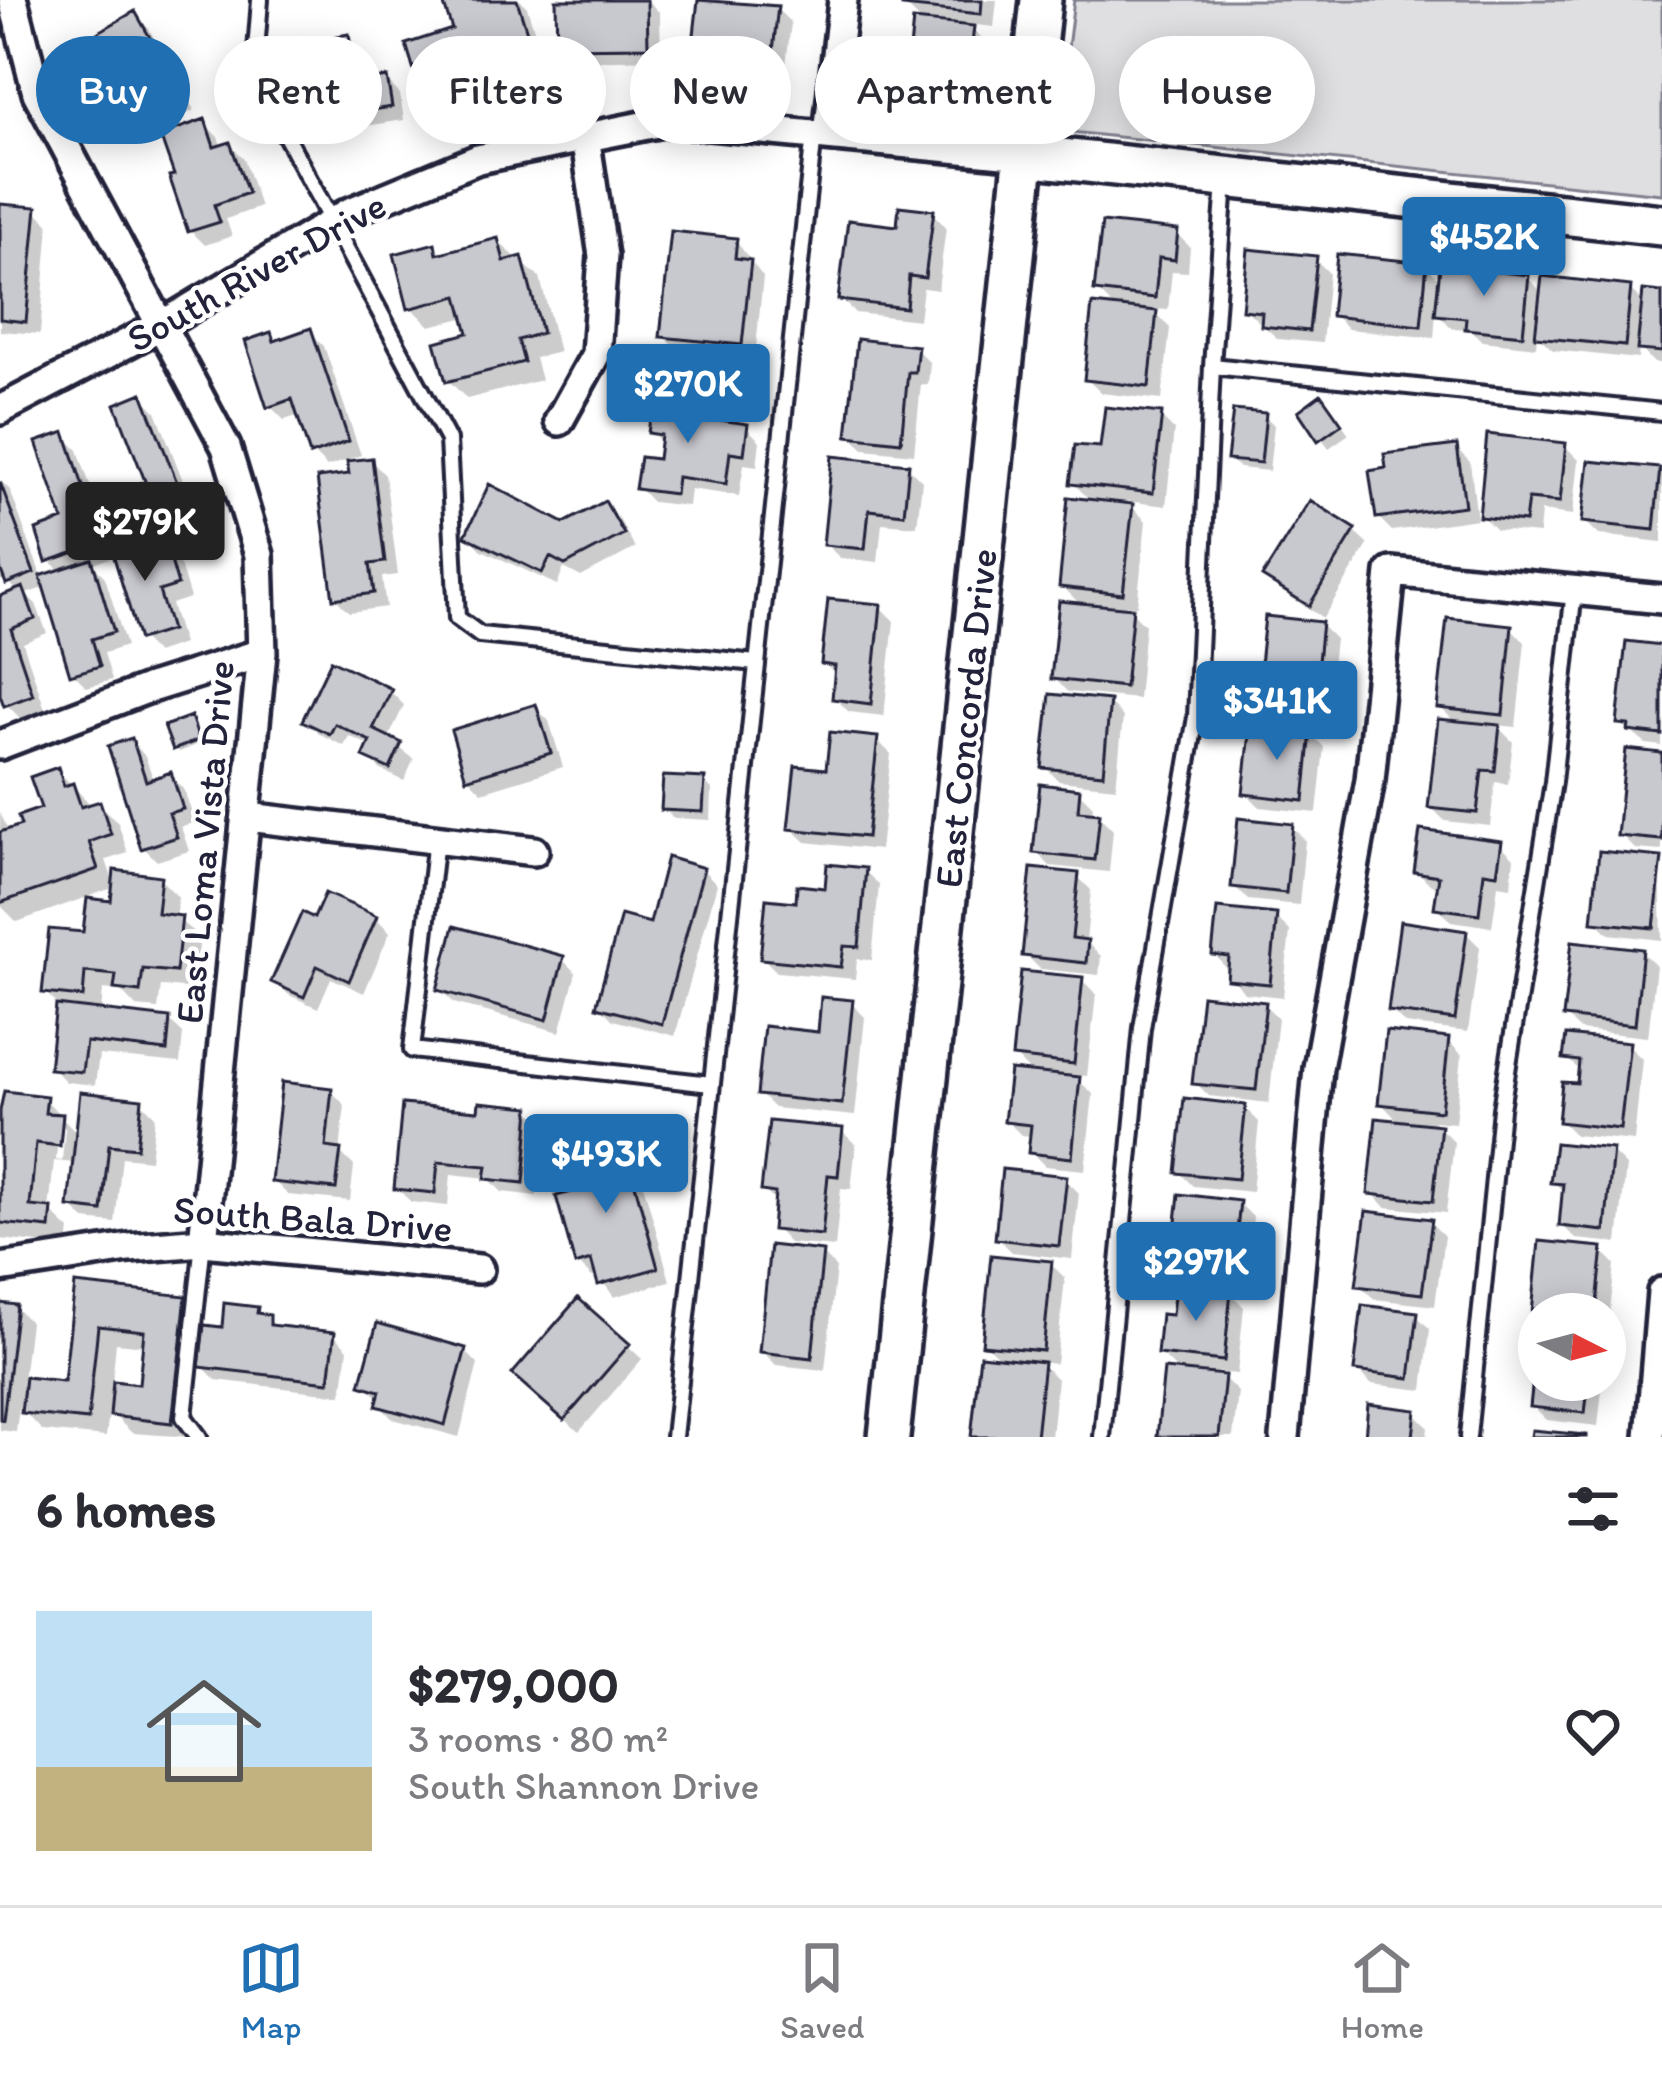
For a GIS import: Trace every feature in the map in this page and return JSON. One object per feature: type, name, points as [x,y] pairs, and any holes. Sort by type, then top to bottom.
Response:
[{"type":"street","name":"East Loma Vista Drive","points":[[14,0],[37,93],[226,447],[259,555],[262,653],[203,1242]]},
{"type":"street","points":[[837,36],[843,0]]},
{"type":"street","name":"East Concorda Drive","points":[[889,1437],[1041,0]]},
{"type":"street","name":"South River Drive","points":[[606,132],[668,121],[815,134]]},
{"type":"street","name":"South River Drive","points":[[0,410],[162,325],[331,224],[478,159],[548,144]]},
{"type":"street","points":[[559,421],[596,354],[603,256],[586,144]]},
{"type":"street","name":"South River Drive","points":[[917,144],[1662,225]]},
{"type":"street","points":[[1285,1437],[1318,1069],[1370,780],[1390,572],[1662,598]]},
{"type":"street","points":[[0,746],[147,688],[262,653]]},
{"type":"street","points":[[248,817],[534,851]]},
{"type":"street","name":"South Bala Drive","points":[[0,1268],[129,1247],[203,1242],[479,1269]]},
{"type":"street","points":[[1650,1437],[1662,1292]]},
{"type":"lane","points":[[260,0],[254,76],[448,440],[458,618],[479,635],[756,663]]},
{"type":"lane","points":[[674,1437],[756,663],[819,144]]},
{"type":"lane","points":[[1102,1437],[1142,1028],[1196,717],[1226,177]]},
{"type":"lane","points":[[1212,366],[1662,412]]},
{"type":"lane","points":[[1468,1437],[1501,1109],[1553,782],[1574,590]]},
{"type":"lane","points":[[436,839],[412,1050],[711,1084]]},
{"type":"lane","points":[[200,1437],[184,1417],[203,1242]]},
{"type":"shaded area","points":[[1074,0],[1662,0],[1662,194],[1185,144],[1315,144],[1315,36],[1119,36],[1119,137],[1095,135],[1095,36],[1070,36]]},
{"type":"building","points":[[517,0],[528,36],[431,36],[452,29],[443,2]]},
{"type":"building","points":[[556,0],[647,0],[648,36],[630,36],[630,47],[606,47],[606,36],[557,36]]},
{"type":"building","points":[[698,0],[778,6],[775,36],[694,36]]},
{"type":"building","points":[[902,0],[982,0],[981,14],[902,6]]},
{"type":"building","points":[[135,11],[149,36],[99,36]]},
{"type":"building","points":[[913,20],[974,26],[973,36],[911,36]]},
{"type":"building","points":[[387,77],[392,107],[382,109],[382,78]]},
{"type":"building","points":[[205,119],[214,147],[231,144],[248,193],[214,205],[220,222],[188,232],[163,144],[190,144],[190,124]]},
{"type":"building","points":[[0,204],[37,207],[26,322],[0,319]]},
{"type":"building","points":[[899,206],[934,210],[925,278],[909,276],[906,308],[838,300],[848,220],[897,226]]},
{"type":"building","points":[[1102,222],[1178,230],[1175,260],[1159,258],[1155,298],[1094,291]]},
{"type":"building","points":[[671,231],[737,238],[735,258],[751,260],[742,345],[660,337]]},
{"type":"building","points":[[498,238],[504,261],[522,256],[542,333],[518,340],[524,362],[446,382],[435,342],[468,333],[458,296],[408,309],[394,254],[435,243],[437,254]]},
{"type":"building","points":[[1248,249],[1317,256],[1309,331],[1261,326],[1262,312],[1242,310]]},
{"type":"building","points":[[1337,254],[1427,263],[1421,326],[1331,316]]},
{"type":"building","points":[[1440,266],[1529,275],[1523,335],[1465,329],[1466,318],[1435,315]]},
{"type":"building","points":[[1542,276],[1631,286],[1625,346],[1535,337]]},
{"type":"building","points":[[1643,290],[1662,292],[1662,352],[1637,350]]},
{"type":"building","points":[[1092,304],[1157,311],[1149,387],[1084,380]]},
{"type":"building","points":[[311,328],[349,441],[310,455],[292,399],[267,408],[245,341],[271,332],[274,341]]},
{"type":"building","points":[[857,339],[918,346],[915,372],[908,372],[901,442],[847,436]]},
{"type":"building","points":[[654,390],[687,395],[684,415],[748,424],[744,454],[730,452],[726,484],[677,477],[675,494],[635,489],[640,457],[658,459],[661,435],[648,433]]},
{"type":"building","points":[[142,393],[185,503],[129,525],[117,493],[145,481],[115,404]]},
{"type":"building","points":[[1321,394],[1342,424],[1318,441],[1298,411]]},
{"type":"building","points":[[1105,407],[1162,413],[1153,493],[1070,484],[1075,445],[1100,447]]},
{"type":"building","points":[[1233,410],[1266,413],[1261,463],[1227,460]]},
{"type":"building","points":[[65,432],[102,543],[46,562],[36,530],[63,520],[36,442]]},
{"type":"building","points":[[1487,434],[1566,443],[1560,502],[1528,499],[1525,522],[1479,517]]},
{"type":"building","points":[[1457,445],[1465,506],[1376,518],[1369,471],[1386,468],[1384,454]]},
{"type":"building","points":[[832,456],[909,464],[904,514],[869,510],[865,549],[823,545]]},
{"type":"building","points":[[372,458],[385,562],[370,564],[374,593],[333,599],[317,478],[349,474],[347,461]]},
{"type":"building","points":[[1589,461],[1660,468],[1654,530],[1582,522]]},
{"type":"building","points":[[0,482],[34,573],[6,584],[0,568]]},
{"type":"building","points":[[489,484],[564,523],[605,501],[624,534],[565,565],[550,557],[542,573],[465,536]]},
{"type":"building","points":[[1068,497],[1133,504],[1123,594],[1059,587]]},
{"type":"building","points":[[1310,500],[1356,529],[1309,606],[1262,577]]},
{"type":"building","points":[[139,535],[145,554],[167,547],[178,585],[159,591],[171,630],[139,640],[110,544]]},
{"type":"building","points":[[92,559],[114,632],[92,639],[100,666],[70,675],[40,576]]},
{"type":"building","points":[[23,587],[35,619],[11,629],[33,695],[4,706],[0,596]]},
{"type":"building","points":[[828,599],[881,604],[871,704],[832,699],[835,666],[821,664]]},
{"type":"building","points":[[1059,601],[1133,608],[1125,687],[1051,679]]},
{"type":"building","points":[[1265,616],[1322,622],[1313,712],[1265,707],[1269,666],[1260,665]]},
{"type":"building","points":[[1447,618],[1512,625],[1503,715],[1437,708]]},
{"type":"building","points":[[1626,641],[1662,645],[1662,735],[1628,731],[1629,725],[1617,724]]},
{"type":"building","points":[[331,660],[392,689],[373,729],[402,743],[390,769],[363,757],[370,741],[335,724],[330,734],[302,721]]},
{"type":"building","points":[[1050,694],[1110,700],[1103,774],[1042,768]]},
{"type":"building","points":[[536,704],[551,753],[466,779],[451,730]]},
{"type":"building","points":[[191,716],[199,740],[173,750],[164,726]]},
{"type":"building","points":[[1438,719],[1500,725],[1495,771],[1482,770],[1477,813],[1428,808]]},
{"type":"building","points":[[1251,724],[1311,731],[1304,801],[1243,794]]},
{"type":"building","points":[[830,732],[878,737],[867,837],[788,829],[795,766],[826,769]]},
{"type":"building","points":[[132,738],[146,781],[171,772],[183,809],[169,813],[177,837],[141,849],[108,746]]},
{"type":"building","points":[[1626,749],[1662,753],[1662,840],[1617,836]]},
{"type":"building","points":[[58,767],[64,786],[73,783],[81,807],[100,801],[111,834],[89,842],[98,869],[0,903],[0,832],[21,825],[18,816],[41,808],[30,777]]},
{"type":"building","points":[[663,776],[705,778],[703,812],[661,810]]},
{"type":"building","points":[[1040,784],[1080,789],[1078,811],[1100,813],[1095,860],[1033,853]]},
{"type":"building","points":[[1238,818],[1293,824],[1286,893],[1231,887]]},
{"type":"building","points":[[1420,830],[1502,841],[1497,874],[1484,872],[1479,914],[1434,908],[1439,876],[1414,872]]},
{"type":"building","points":[[1599,851],[1662,857],[1654,928],[1592,922]]},
{"type":"building","points":[[667,857],[704,868],[662,1024],[596,1007],[621,915],[650,923]]},
{"type":"building","points":[[827,864],[866,868],[859,947],[844,946],[841,967],[760,959],[766,899],[796,902],[797,885],[825,888]]},
{"type":"building","points":[[1031,868],[1079,873],[1072,938],[1088,940],[1086,963],[1022,956]]},
{"type":"building","points":[[114,870],[161,876],[157,913],[182,916],[176,972],[143,969],[140,992],[114,989],[116,975],[85,972],[83,997],[42,993],[49,929],[83,932],[87,898],[111,901]]},
{"type":"building","points":[[325,893],[377,916],[349,981],[317,966],[304,997],[271,982],[302,912],[314,918]]},
{"type":"building","points":[[1217,908],[1277,914],[1270,984],[1227,980],[1229,957],[1212,955]]},
{"type":"building","points":[[1400,921],[1467,931],[1455,1020],[1388,1011]]},
{"type":"building","points":[[454,926],[564,956],[547,1020],[437,990]]},
{"type":"building","points":[[1572,941],[1643,949],[1635,1025],[1563,1017]]},
{"type":"building","points":[[1021,971],[1083,977],[1074,1064],[1012,1057]]},
{"type":"building","points":[[1202,995],[1266,1002],[1256,1090],[1192,1084]]},
{"type":"building","points":[[821,997],[853,1000],[842,1104],[757,1095],[764,1026],[818,1032]]},
{"type":"building","points":[[56,1005],[170,1018],[167,1051],[86,1042],[82,1072],[49,1069]]},
{"type":"building","points":[[1386,1031],[1449,1038],[1441,1111],[1378,1104]]},
{"type":"building","points":[[1566,1035],[1630,1042],[1620,1129],[1558,1122],[1562,1082],[1577,1083],[1579,1061],[1563,1059]]},
{"type":"building","points":[[1010,1070],[1080,1077],[1072,1158],[1028,1153],[1031,1125],[1004,1122]]},
{"type":"building","points":[[282,1082],[332,1088],[326,1147],[341,1149],[336,1189],[271,1182]]},
{"type":"building","points":[[4,1091],[47,1096],[45,1113],[63,1114],[60,1146],[36,1143],[30,1206],[52,1208],[50,1228],[0,1223]]},
{"type":"building","points":[[80,1092],[142,1099],[137,1148],[109,1145],[102,1211],[68,1207]]},
{"type":"building","points":[[1184,1098],[1246,1105],[1238,1179],[1176,1173]]},
{"type":"building","points":[[479,1102],[530,1107],[524,1183],[485,1179],[487,1166],[438,1162],[435,1193],[394,1189],[402,1104],[478,1111]]},
{"type":"building","points":[[1376,1118],[1441,1125],[1433,1201],[1368,1194]]},
{"type":"building","points":[[769,1121],[843,1128],[838,1176],[828,1175],[822,1235],[772,1230],[775,1193],[761,1191]]},
{"type":"building","points":[[623,1141],[658,1268],[598,1285],[591,1260],[575,1265],[556,1196],[576,1191],[567,1157]]},
{"type":"building","points":[[1555,1143],[1613,1149],[1605,1231],[1559,1226],[1563,1184],[1550,1183]]},
{"type":"building","points":[[1002,1169],[1067,1176],[1059,1246],[995,1239]]},
{"type":"building","points":[[1179,1194],[1240,1201],[1233,1271],[1194,1266],[1196,1242],[1174,1240]]},
{"type":"building","points":[[1366,1211],[1432,1219],[1422,1294],[1356,1286]]},
{"type":"building","points":[[1539,1241],[1603,1247],[1598,1293],[1534,1293]]},
{"type":"building","points":[[770,1245],[823,1251],[812,1358],[759,1352]]},
{"type":"building","points":[[991,1255],[1052,1261],[1043,1351],[982,1345]]},
{"type":"building","points":[[75,1284],[186,1296],[172,1423],[110,1416],[113,1381],[139,1384],[144,1331],[98,1326],[88,1420],[21,1413],[25,1377],[64,1381]]},
{"type":"building","points":[[1175,1285],[1231,1291],[1224,1361],[1157,1354],[1161,1314],[1172,1315]]},
{"type":"building","points":[[578,1298],[630,1344],[564,1420],[512,1374]]},
{"type":"building","points":[[0,1303],[17,1305],[3,1420],[0,1419]]},
{"type":"building","points":[[224,1303],[258,1307],[257,1313],[270,1315],[270,1325],[335,1332],[329,1382],[199,1367],[204,1325],[222,1327]]},
{"type":"building","points":[[1362,1305],[1418,1312],[1410,1378],[1354,1371]]},
{"type":"building","points":[[377,1323],[466,1348],[445,1425],[376,1406],[380,1391],[360,1385]]},
{"type":"building","points":[[980,1355],[1044,1362],[1036,1437],[971,1437]]},
{"type":"building","points":[[1164,1369],[1225,1375],[1219,1437],[1157,1437]]},
{"type":"building","points":[[1531,1401],[1586,1401],[1585,1413],[1530,1407]]},
{"type":"building","points":[[1368,1404],[1416,1410],[1413,1437],[1365,1437]]},
{"type":"building","points":[[1532,1430],[1587,1435],[1587,1437],[1531,1437]]}]
